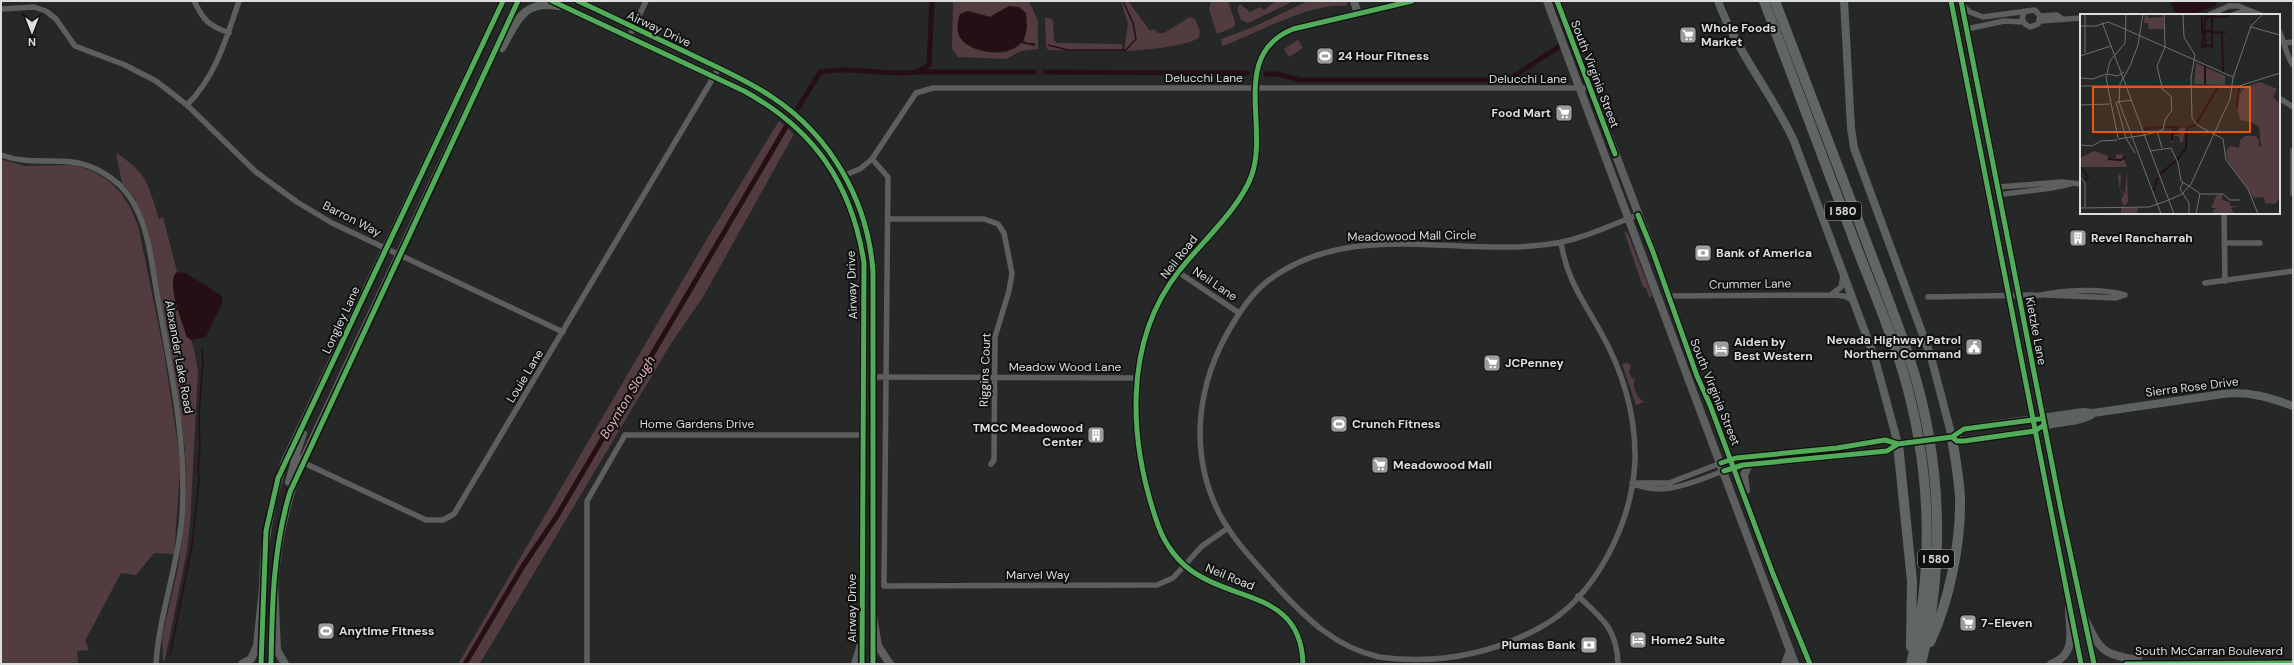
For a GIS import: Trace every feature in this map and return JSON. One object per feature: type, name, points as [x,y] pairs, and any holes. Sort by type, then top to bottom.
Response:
[{"type":"highway","name":"I 580","points":[[1764,1],[1894,347],[1921,422],[1932,459],[1937,509],[1937,555],[1932,607],[1917,661]]},
{"type":"highway","name":"I 580","points":[[1775,1],[1913,370],[1921,422],[1926,514],[1926,565],[1917,661]]},
{"type":"highway","points":[[1917,661],[1940,616],[1957,543],[1960,499],[1952,438]]},
{"type":"highway","points":[[1898,444],[1912,581],[1910,641],[1917,661]]},
{"type":"main road","points":[[488,31],[497,1]]},
{"type":"main road","name":"Longley Lane","points":[[261,664],[264,557],[269,513],[278,478],[322,381],[503,1]]},
{"type":"main road","name":"Longley Lane","points":[[271,664],[274,580],[278,543],[285,508],[302,462],[518,1]]},
{"type":"main road","name":"Airway Drive","points":[[552,1],[765,102],[787,118],[809,140],[840,184],[856,223],[864,263],[862,664]]},
{"type":"main road","name":"Airway Drive","points":[[578,1],[719,68],[771,96],[801,120],[822,142],[845,175],[860,209],[872,261],[872,664]]},
{"type":"main road","points":[[588,1],[599,6],[612,17]]},
{"type":"main road","points":[[1354,1],[1358,14]]},
{"type":"main road","name":"Neil Road","points":[[1303,664],[1302,647],[1296,632],[1280,611],[1265,602],[1202,578],[1184,565],[1166,542],[1155,517],[1137,440],[1135,417],[1137,378],[1149,328],[1166,291],[1178,272],[1237,201],[1252,176],[1256,150],[1256,75],[1260,58],[1269,45],[1280,35],[1301,27],[1412,1]]},
{"type":"main road","name":"South Virginia Street","points":[[1548,1],[1629,218],[1728,465],[1750,508],[1810,664]]},
{"type":"main road","name":"South Virginia Street","points":[[1557,1],[1697,376],[1795,664]]},
{"type":"main road","points":[[1718,1],[1732,33],[1789,130],[1855,303],[1883,382],[1898,444]]},
{"type":"main road","points":[[1844,1],[1850,122],[1854,148],[1931,357],[1952,438]]},
{"type":"main road","name":"Kietzke Lane","points":[[1951,1],[2081,664]]},
{"type":"main road","points":[[484,75],[491,68],[519,16],[528,7],[543,3],[575,12]]},
{"type":"main road","name":"Kietzke Lane","points":[[1962,3],[2044,421],[2094,664]]},
{"type":"main road","points":[[809,140],[822,149],[838,173],[845,175]]},
{"type":"main road","points":[[863,435],[867,414],[868,382],[872,377],[867,370],[867,336],[864,319]]},
{"type":"main road","points":[[302,462],[297,459],[296,454],[316,407],[322,381]]},
{"type":"main road","name":"Sierra Rose Drive","points":[[1952,438],[1964,429],[2033,420],[2044,421],[2083,412],[2093,413],[2232,393],[2259,395],[2293,406]]},
{"type":"main road","points":[[1728,465],[1885,440],[1898,444],[1952,438],[1957,441],[1964,441],[2035,431],[2044,421]]},
{"type":"main road","points":[[1728,465],[1887,451],[1898,444]]},
{"type":"main road","points":[[278,543],[281,507],[294,464],[293,458],[288,455]]},
{"type":"main road","points":[[1749,464],[1744,475],[1750,508]]},
{"type":"main road","points":[[274,580],[277,650],[285,664]]},
{"type":"main road","points":[[242,664],[251,659],[257,646],[263,588]]},
{"type":"main road","points":[[2051,664],[2064,657],[2070,646],[2069,607]]},
{"type":"main road","points":[[873,616],[878,646],[890,664]]},
{"type":"main road","points":[[2084,617],[2095,640],[2103,650],[2116,656],[2166,664]]},
{"type":"main road","points":[[855,664],[862,641]]},
{"type":"main road","points":[[1785,664],[1790,650]]},
{"type":"main road","points":[[1805,653],[1817,664]]},
{"type":"main road","name":"South McCarran Boulevard","points":[[2126,664],[2293,663]]},
{"type":"street","points":[[194,1],[202,18],[208,24],[229,33]]},
{"type":"street","points":[[187,105],[212,73],[229,33],[239,1]]},
{"type":"street","points":[[629,38],[646,1]]},
{"type":"street","points":[[1962,3],[1970,12],[1984,17],[2024,13],[2032,9],[2037,11],[2040,18],[2036,26],[2030,27],[2023,22],[2004,21],[1967,29]]},
{"type":"street","points":[[2211,14],[2229,6],[2258,14]]},
{"type":"street","name":"Barron Way","points":[[1,9],[34,7],[46,11],[56,19],[75,46],[142,73],[177,97],[187,105],[234,153],[270,183],[326,219],[563,332]]},
{"type":"street","points":[[2235,14],[2247,10]]},
{"type":"street","points":[[2023,22],[2024,13]]},
{"type":"street","points":[[2040,18],[2057,15],[2061,18],[2080,18]]},
{"type":"street","points":[[2280,33],[2285,43],[2289,60],[2293,65]]},
{"type":"street","points":[[2285,43],[2293,42]]},
{"type":"street","name":"Louie Lane","points":[[302,462],[426,520],[438,521],[449,518],[458,510],[719,68]]},
{"type":"street","name":"Delucchi Lane","points":[[872,159],[916,93],[933,88],[1589,88]]},
{"type":"street","points":[[2280,99],[2293,107]]},
{"type":"street","points":[[2293,150],[2293,194]]},
{"type":"street","name":"Alexander Lake Road","points":[[1,155],[27,160],[68,160],[90,165],[112,178],[124,189],[134,204],[143,226],[173,380],[183,464],[180,539],[159,638],[156,664]]},
{"type":"street","points":[[845,175],[860,169],[872,159],[882,168],[888,177],[886,377]]},
{"type":"street","points":[[1999,191],[2052,189],[2071,184],[2080,184]]},
{"type":"street","points":[[2224,214],[2225,281]]},
{"type":"street","name":"Meadowood Mall Circle","points":[[1561,242],[1569,277],[1609,347],[1625,387],[1635,438],[1632,483],[1626,512],[1612,546],[1595,575],[1561,614],[1547,624],[1520,639],[1493,650],[1463,658],[1436,661],[1408,661],[1381,658],[1350,647],[1320,630],[1247,554],[1228,528],[1214,502],[1205,473],[1200,444],[1202,398],[1210,370],[1222,341],[1239,313],[1254,293],[1272,278],[1314,256],[1336,249],[1362,245],[1510,246],[1561,242],[1638,215]]},
{"type":"street","name":"Riggins Court","points":[[888,219],[984,218],[994,221],[1001,228],[1010,256],[1012,273],[1009,291],[996,332],[994,460],[991,464]]},
{"type":"street","points":[[2224,243],[2260,243]]},
{"type":"street","points":[[1832,294],[1842,288],[1842,270]]},
{"type":"street","points":[[2205,283],[2293,271]]},
{"type":"street","name":"Neil Lane","points":[[1178,272],[1239,313]]},
{"type":"street","points":[[1928,297],[2019,295],[2057,292],[2115,292],[2125,295],[2116,298],[2057,297],[2041,294]]},
{"type":"street","name":"Crummer Lane","points":[[1668,296],[1832,294],[1849,298],[1855,303]]},
{"type":"street","name":"Meadow Wood Lane","points":[[872,377],[1137,378]]},
{"type":"street","name":"Marvel Way","points":[[886,377],[884,586],[1157,585],[1173,578],[1202,546],[1228,528]]},
{"type":"street","name":"Home Gardens Drive","points":[[587,664],[587,501],[625,435],[863,435]]},
{"type":"street","points":[[1632,483],[1669,483],[1728,465]]},
{"type":"street","points":[[1578,596],[1611,629],[1616,644],[1618,664]]},
{"type":"shaded area","points":[[953,1],[1029,1],[1038,21],[1038,49],[1021,51],[1006,59],[958,57],[952,49]],"holes":[[[1009,6],[1027,26],[1024,40],[1026,43],[1035,43],[1035,46],[1021,43],[1014,49],[1006,52],[997,53],[979,50],[971,46],[958,35],[968,11],[990,17]]]},
{"type":"shaded area","points":[[1121,1],[1128,1],[1150,31],[1154,29],[1158,33],[1164,33],[1190,17],[1195,19],[1200,31],[1199,37],[1186,43],[1152,49],[1124,51],[1128,24]]},
{"type":"shaded area","points":[[1211,1],[1228,1],[1235,22],[1234,27],[1217,34],[1209,9]]},
{"type":"shaded area","points":[[1276,1],[1294,1],[1248,23],[1241,20],[1237,9],[1240,4],[1250,12],[1260,7],[1264,10]]},
{"type":"shaded area","points":[[1308,1],[1348,1],[1346,6],[1332,6],[1300,14],[1222,46],[1221,39],[1251,28]]},
{"type":"shaded area","points":[[2170,1],[2217,1],[2215,6],[2194,14],[2176,14]]},
{"type":"shaded area","points":[[1009,6],[1019,7],[1026,13],[1026,34],[1017,46],[1009,50],[989,52],[970,46],[963,41],[959,35],[958,21],[960,14],[968,11],[990,17]]},
{"type":"shaded area","points":[[1045,18],[1050,18],[1053,20],[1054,40],[1056,43],[1122,44],[1122,51],[1048,50],[1046,47]]},
{"type":"shaded area","points":[[1298,40],[1303,48],[1289,57],[1284,49]]},
{"type":"shaded area","points":[[779,121],[794,134],[703,297],[672,342],[482,660],[479,664],[458,664],[708,237]]},
{"type":"shaded area","points":[[116,153],[127,160],[141,174],[149,188],[159,219],[163,217],[177,272],[174,275],[177,307],[187,337],[191,340],[194,349],[198,371],[190,524],[187,550],[165,660],[163,661],[162,637],[178,568],[184,524],[186,486],[185,450],[173,367],[148,232],[135,199],[122,183]]},
{"type":"shaded area","points":[[1,159],[24,166],[76,165],[92,171],[109,181],[121,193],[130,207],[138,225],[164,352],[178,445],[180,472],[174,554],[154,553],[136,575],[121,573],[85,641],[89,650],[77,651],[78,664],[1,664]]},
{"type":"shaded area","points":[[1624,231],[1628,234],[1652,295],[1650,298],[1646,288],[1643,287]]},
{"type":"shaded area","points":[[177,272],[186,273],[222,296],[222,304],[206,337],[191,340],[187,337],[174,294],[174,277]]},
{"type":"shaded area","points":[[1628,363],[1631,366],[1629,372],[1632,379],[1635,378],[1635,392],[1644,402],[1636,405],[1622,364]]},
{"type":"waterway","points":[[798,108],[820,72],[832,70],[856,70],[904,73],[916,72],[929,65],[932,1]]},
{"type":"waterway","points":[[1048,45],[1068,50],[1126,50],[1136,39],[1133,23],[1123,1]]},
{"type":"waterway","points":[[1022,42],[1034,45]]},
{"type":"waterway","points":[[1266,74],[1277,74],[1301,80],[1508,80],[1560,46]]},
{"type":"waterway","points":[[918,72],[1034,72]]},
{"type":"waterway","points":[[1045,72],[1247,73]]},
{"type":"waterway","name":"Boynton Slough","points":[[465,664],[523,566],[557,516],[786,127]]},
{"type":"waterway","points":[[170,655],[192,545],[199,480],[199,414],[203,361],[202,349]]},
{"type":"cycle path","points":[[261,664],[266,531],[278,478],[503,1]]},
{"type":"cycle path","points":[[271,664],[274,577],[280,534],[290,492],[518,1]]},
{"type":"cycle path","points":[[552,1],[744,91],[769,106],[791,123],[810,141],[826,162],[839,184],[850,208],[858,234],[864,263],[862,664]]},
{"type":"cycle path","points":[[578,1],[751,84],[772,97],[793,113],[812,131],[829,151],[843,172],[854,196],[863,220],[870,246],[873,272],[873,664]]},
{"type":"cycle path","points":[[1303,664],[1300,641],[1292,625],[1280,613],[1266,604],[1215,584],[1191,571],[1179,560],[1165,540],[1158,525],[1148,493],[1141,461],[1137,428],[1136,394],[1140,361],[1148,330],[1161,299],[1179,271],[1238,201],[1251,177],[1256,158],[1257,137],[1255,94],[1257,74],[1262,56],[1274,41],[1293,29],[1412,1]]},
{"type":"cycle path","points":[[1557,1],[1615,154]]},
{"type":"cycle path","points":[[1951,1],[2081,664]]},
{"type":"cycle path","points":[[1961,1],[2062,515],[2094,664]]},
{"type":"cycle path","points":[[1638,215],[1653,252],[1697,376],[1710,405],[1773,574],[1810,664]]},
{"type":"cycle path","points":[[1724,471],[1743,465],[1887,451],[1898,444],[1952,437],[1964,429],[2039,419]]},
{"type":"cycle path","points":[[1952,437],[1957,441],[1964,441],[2035,431],[2041,427]]},
{"type":"cycle path","points":[[1721,463],[1736,458],[1837,448],[1885,440],[1898,444]]},
{"type":"cycle path","points":[[2126,664],[2293,663]]},
{"type":"place","name":"Whole Foods Market","points":[[1688,35]]},
{"type":"place","name":"24 Hour Fitness","points":[[1325,56]]},
{"type":"place","name":"Food Mart","points":[[1564,113]]},
{"type":"place","name":"Revel Rancharrah","points":[[2078,238]]},
{"type":"place","name":"Bank of America","points":[[1703,253]]},
{"type":"place","name":"Nevada Highway Patrol Northern Command","points":[[1974,347]]},
{"type":"place","name":"Aiden by Best Western","points":[[1721,349]]},
{"type":"place","name":"JCPenney","points":[[1492,363]]},
{"type":"place","name":"Crunch Fitness","points":[[1339,424]]},
{"type":"place","name":"TMCC Meadowood Center","points":[[1096,435]]},
{"type":"place","name":"Meadowood Mall","points":[[1380,465]]},
{"type":"place","name":"7-Eleven","points":[[1968,623]]},
{"type":"place","name":"Anytime Fitness","points":[[326,631]]},
{"type":"place","name":"Home2 Suite","points":[[1638,640]]},
{"type":"place","name":"Plumas Bank","points":[[1589,645]]}]
